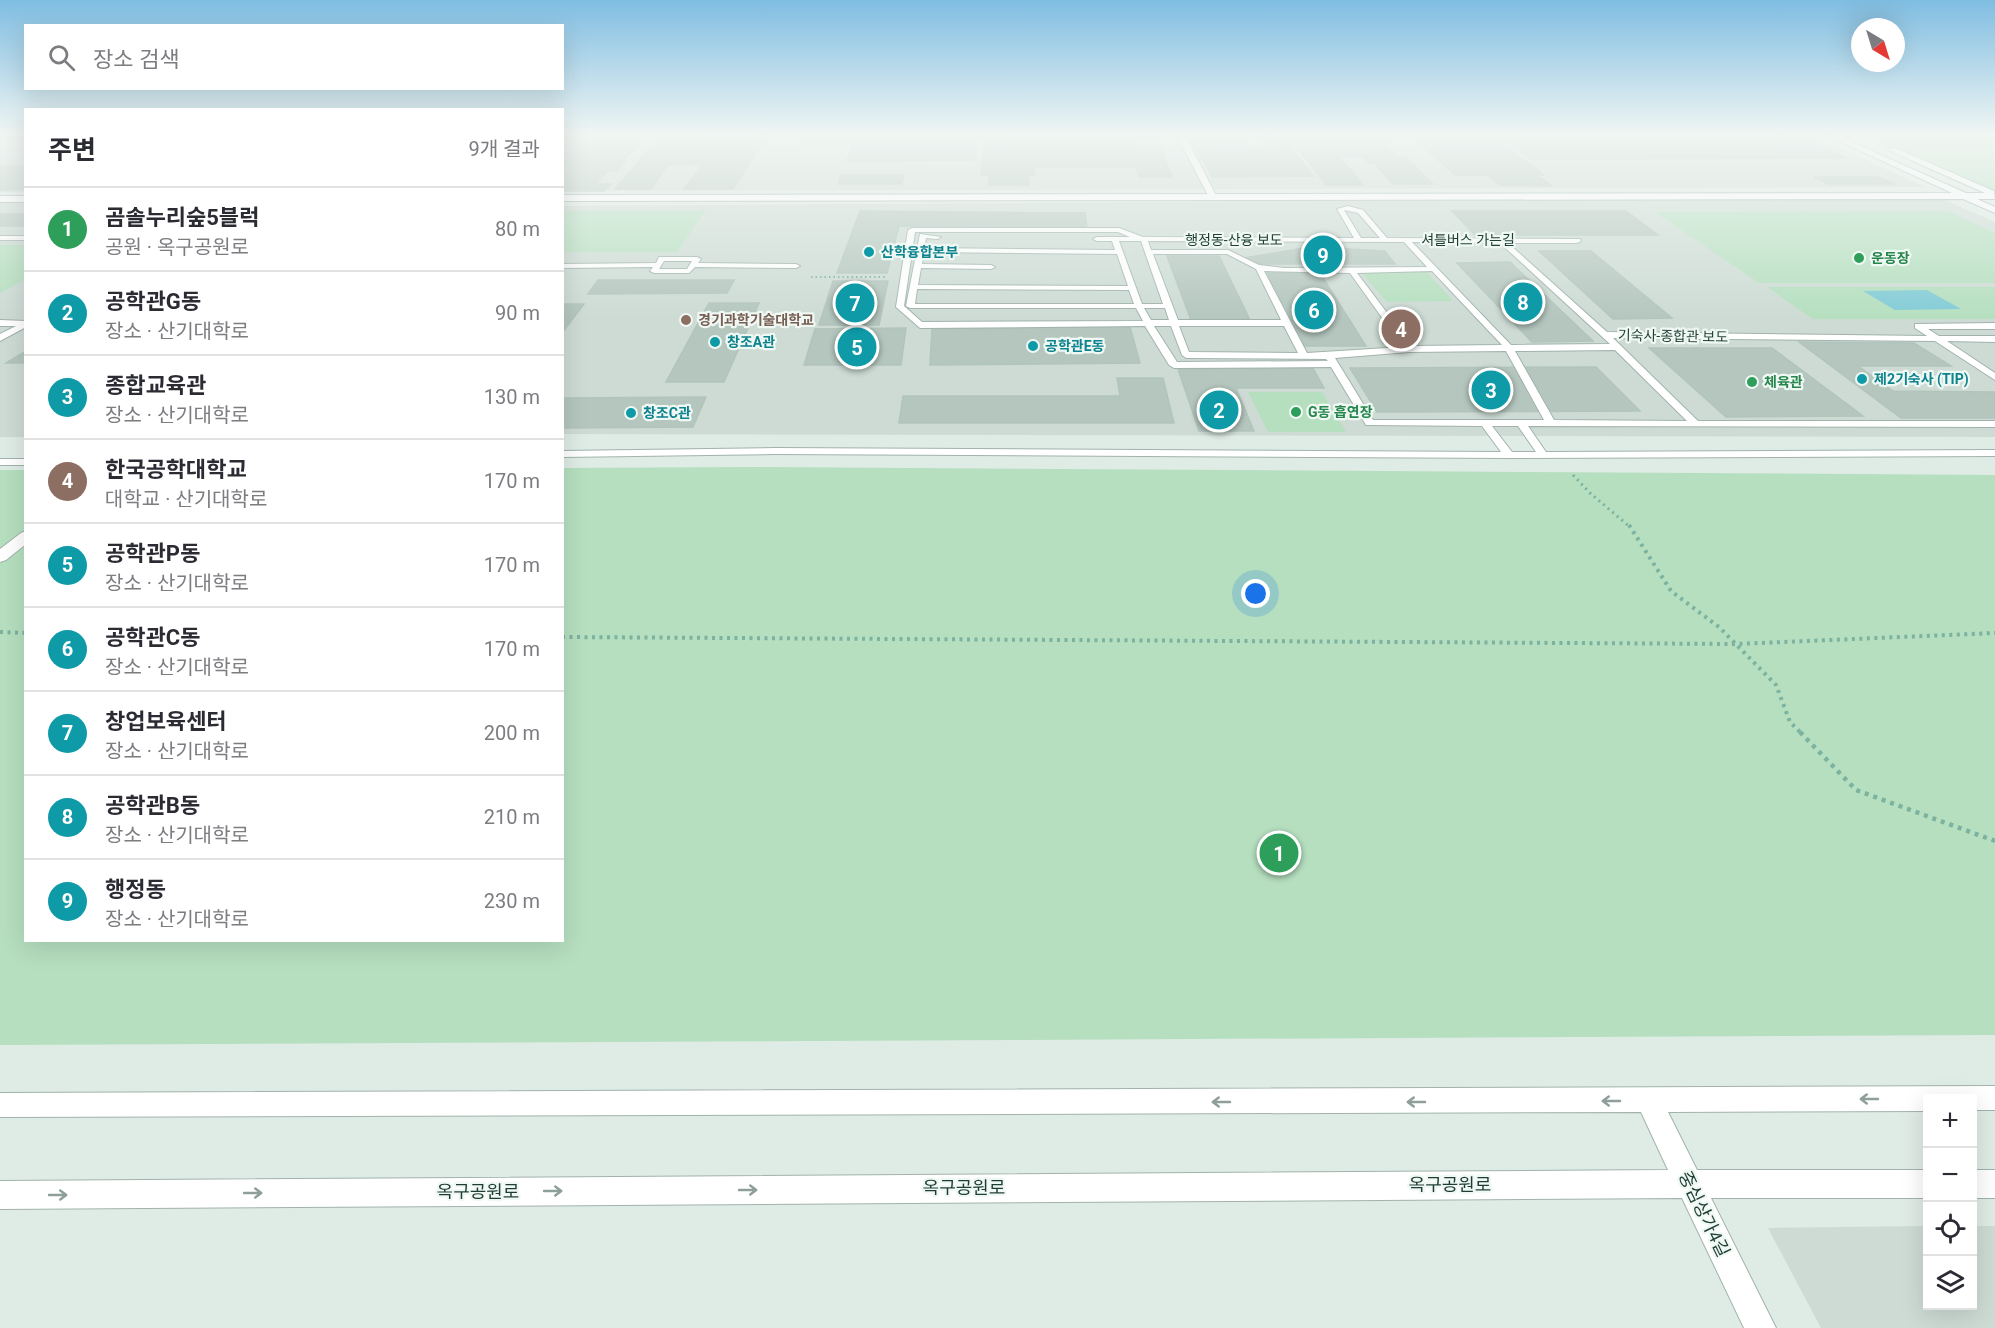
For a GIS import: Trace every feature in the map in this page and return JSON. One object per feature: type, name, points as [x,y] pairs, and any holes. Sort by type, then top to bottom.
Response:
[{"type":"street","points":[[1965,196],[1995,210]]},
{"type":"street","points":[[564,198],[1995,196]]},
{"type":"street","points":[[0,199],[24,199]]},
{"type":"street","points":[[0,557],[24,538]]},
{"type":"street","points":[[0,1105],[1649,1101],[1923,1098]]},
{"type":"street","points":[[1977,1098],[1995,1098]]},
{"type":"street","name":"중심상가4길","points":[[1649,1101],[1760,1328]]},
{"type":"street","name":"옥구공원로","points":[[0,1195],[1689,1183],[1923,1184]]},
{"type":"street","points":[[1977,1184],[1995,1184]]},
{"type":"lane","points":[[1342,197],[1348,206]]},
{"type":"lane","points":[[1359,240],[1340,209],[1348,206],[1359,209],[1385,240]]},
{"type":"lane","points":[[1287,323],[1175,323],[1148,323],[920,325],[900,307],[912,230],[1119,230],[1144,240],[1151,252],[1169,306],[1175,323],[1186,355],[1304,355],[1331,360],[1370,423],[1995,424]]},
{"type":"lane","name":"행정동-산융 보도","points":[[921,250],[923,236],[1144,240],[1359,240]]},
{"type":"lane","points":[[0,238],[24,238]]},
{"type":"lane","points":[[1115,239],[1139,306],[1174,365],[1331,360]]},
{"type":"lane","name":"셔틀버스 가는길","points":[[1359,240],[1577,241]]},
{"type":"lane","points":[[1406,240],[1509,348],[1551,424]]},
{"type":"lane","points":[[1502,241],[1605,336]]},
{"type":"lane","points":[[1120,252],[921,250],[910,306],[1169,306]]},
{"type":"lane","points":[[1151,252],[1228,252],[1237,254],[1242,260],[1259,268],[1352,271],[1432,269]]},
{"type":"lane","points":[[662,259],[697,259],[689,271],[654,271],[658,265],[662,259]]},
{"type":"lane","points":[[564,266],[658,265]]},
{"type":"lane","points":[[693,265],[796,266]]},
{"type":"lane","points":[[918,266],[991,267]]},
{"type":"lane","points":[[1259,268],[1304,355]]},
{"type":"lane","points":[[1352,271],[1409,350]]},
{"type":"lane","points":[[914,287],[1133,288]]},
{"type":"lane","points":[[0,323],[24,323]]},
{"type":"lane","points":[[0,338],[24,324]]},
{"type":"lane","points":[[1995,326],[1918,327],[1995,377]]},
{"type":"lane","name":"기숙사-종합관 보도","points":[[1605,336],[1995,339]]},
{"type":"lane","name":"기숙사-종합관 보도","points":[[1605,336],[1617,347]]},
{"type":"lane","points":[[1617,347],[1696,424]]},
{"type":"lane","name":"기숙사-종합관 보도","points":[[1331,360],[1409,350],[1617,347]]},
{"type":"lane","points":[[1485,423],[1509,455]]},
{"type":"lane","points":[[1521,423],[1543,455]]},
{"type":"lane","points":[[564,454],[775,451],[1509,455],[1995,453]]},
{"type":"lane","points":[[0,462],[24,462]]},
{"type":"path","points":[[796,266],[796,277],[916,277]]},
{"type":"path","points":[[1566,468],[1590,493],[1630,525],[1671,591],[1719,627],[1776,686],[1790,722],[1856,790],[1995,841]]},
{"type":"path","points":[[0,632],[24,633]]},
{"type":"path","points":[[564,637],[1736,644],[1995,633]]},
{"type":"shaded area","points":[[1938,197],[1995,222],[1995,437],[564,434],[564,206]]},
{"type":"shaded area","points":[[0,202],[24,202],[24,437],[0,437]]},
{"type":"shaded area","points":[[1923,1226],[1923,1310],[1977,1310],[1977,1226],[1995,1226],[1995,1328],[1821,1328],[1768,1228]]},
{"type":"green space","points":[[564,211],[705,211],[677,252],[564,252]]},
{"type":"green space","name":"운동장","points":[[1948,211],[1995,233],[1995,283],[1759,283],[1655,212]]},
{"type":"green space","points":[[0,245],[24,245],[24,280],[0,293]]},
{"type":"green space","points":[[1427,272],[1453,301],[1387,302],[1362,273]]},
{"type":"green space","points":[[1767,287],[1995,287],[1995,319],[1813,319]]},
{"type":"green space","name":"G동 흡연장","points":[[1248,392],[1322,392],[1346,432],[1268,432]]},
{"type":"green space","points":[[753,467],[1995,475],[1995,1035],[0,1045],[0,470],[24,470],[24,942],[564,942],[564,468]]},
{"type":"water","points":[[1927,290],[1961,309],[1895,310],[1863,291]]},
{"type":"building","name":"산학융합본부","points":[[860,211],[1085,213],[1087,227],[899,226],[887,273],[837,273]]},
{"type":"building","points":[[1452,211],[1626,211],[1658,235],[1475,235]]},
{"type":"building","points":[[0,214],[24,214],[24,226],[0,226]]},
{"type":"building","points":[[1310,247],[1385,251],[1395,264],[1258,264],[1244,258]]},
{"type":"building","points":[[1539,251],[1591,251],[1672,318],[1613,319]]},
{"type":"building","points":[[1167,256],[1219,256],[1250,320],[1191,320]]},
{"type":"building","points":[[1510,262],[1593,341],[1532,342],[1457,263]]},
{"type":"building","points":[[1267,273],[1320,273],[1366,346],[1305,346]]},
{"type":"building","points":[[598,280],[734,280],[727,293],[588,294]]},
{"type":"building","points":[[833,281],[888,281],[879,325],[819,325]]},
{"type":"building","name":"창조A관","points":[[709,303],[759,303],[724,382],[666,382]]},
{"type":"building","points":[[564,304],[584,304],[564,330]]},
{"type":"building","name":"공학관E동","points":[[1130,327],[1140,363],[930,365],[932,329]]},
{"type":"building","points":[[906,328],[901,365],[804,365],[815,329]]},
{"type":"building","name":"제2기숙사 (TIP)","points":[[1799,342],[1914,343],[1951,366],[1858,366],[1893,391],[1995,392],[1995,418],[1901,418]]},
{"type":"building","name":"체육관","points":[[1649,348],[1772,348],[1863,416],[1726,417]]},
{"type":"building","points":[[24,352],[24,363],[6,363]]},
{"type":"building","points":[[1596,367],[1640,411],[1377,412],[1350,368]]},
{"type":"building","points":[[1313,368],[1324,388],[1236,388],[1254,431],[1199,431],[1178,369]]},
{"type":"building","points":[[1117,378],[1163,378],[1174,423],[899,423],[903,396],[1120,396]]},
{"type":"building","name":"창조C관","points":[[706,397],[693,427],[564,428],[564,398]]},
{"type":"place","name":"산학융합본부","points":[[869,252]]},
{"type":"place","name":"행정동","points":[[1323,255]]},
{"type":"place","name":"운동장","points":[[1859,258]]},
{"type":"place","name":"공학관B동","points":[[1523,302]]},
{"type":"place","name":"창업보육센터","points":[[855,303]]},
{"type":"place","name":"공학관C동","points":[[1314,310]]},
{"type":"place","name":"경기과학기술대학교","points":[[686,320]]},
{"type":"place","name":"한국공학대학교","points":[[1401,329]]},
{"type":"place","name":"창조A관","points":[[715,342]]},
{"type":"place","name":"공학관E동","points":[[1033,346]]},
{"type":"place","name":"공학관P동","points":[[857,347]]},
{"type":"place","name":"제2기숙사 (TIP)","points":[[1862,379]]},
{"type":"place","name":"체육관","points":[[1752,382]]},
{"type":"place","name":"종합교육관","points":[[1491,390]]},
{"type":"place","name":"공학관G동","points":[[1219,410]]},
{"type":"place","name":"G동 흡연장","points":[[1296,412]]},
{"type":"place","name":"창조C관","points":[[631,413]]},
{"type":"place","name":"곰솔누리숲5블럭","points":[[1279,853]]}]
